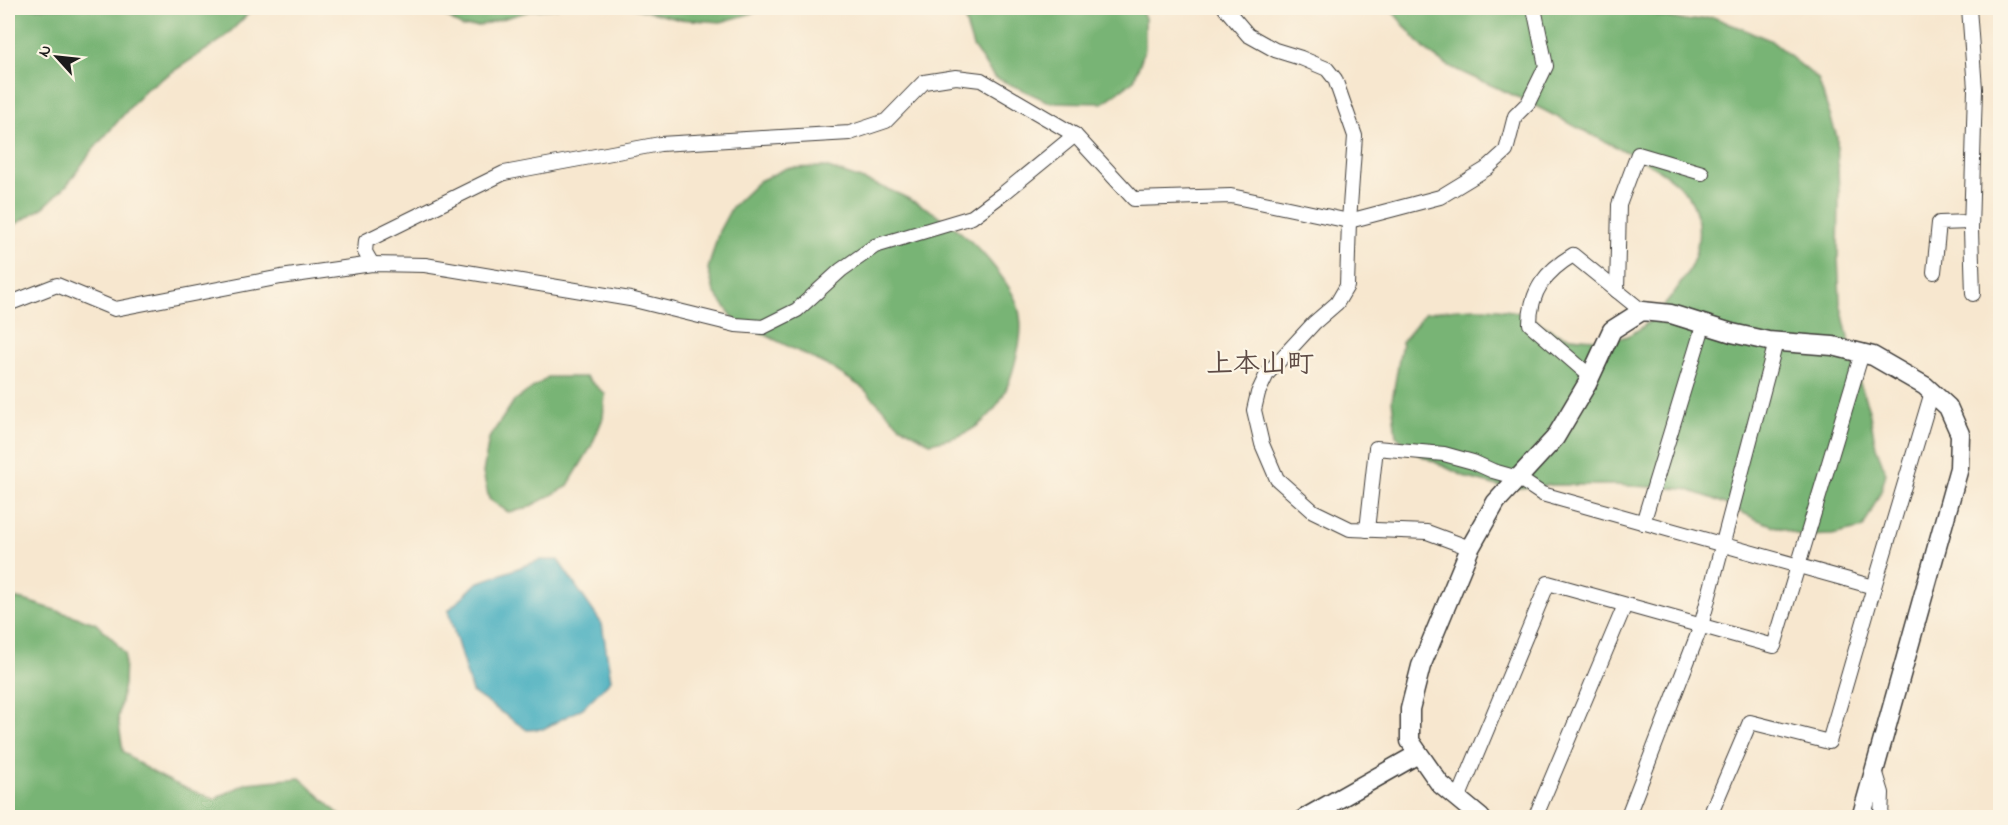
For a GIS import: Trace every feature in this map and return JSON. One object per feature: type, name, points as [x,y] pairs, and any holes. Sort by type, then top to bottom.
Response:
[{"type":"street","points":[[1225,8],[1248,35],[1275,50],[1301,57],[1327,69],[1335,79],[1355,136],[1347,286],[1337,303],[1314,323],[1267,374],[1258,393],[1254,410],[1262,444],[1277,479],[1313,511],[1350,529],[1427,532],[1470,548]]},
{"type":"street","points":[[372,264],[365,252],[366,241],[504,174],[660,144],[850,133],[886,121],[924,82],[956,77],[981,80],[1075,135],[1134,199],[1231,196],[1349,221],[1440,197],[1486,169],[1506,151],[1515,116],[1528,103],[1546,66],[1534,8]]},
{"type":"street","points":[[1969,8],[1975,89],[1971,222],[1973,294]]},
{"type":"street","points":[[8,304],[57,285],[115,309],[281,277],[372,264],[425,264],[630,299],[736,325],[763,327],[797,310],[841,270],[874,246],[972,217],[1075,135]]},
{"type":"street","points":[[1617,291],[1619,205],[1638,154],[1702,173]]},
{"type":"street","points":[[1934,272],[1939,223],[1971,222]]},
{"type":"street","points":[[1590,376],[1530,324],[1530,307],[1541,284],[1554,267],[1573,255],[1642,311],[1671,314],[1732,333],[1776,342],[1833,346],[1873,356],[1925,386],[1948,407],[1960,434],[1959,468],[1861,818]]},
{"type":"street","points":[[1481,818],[1440,784],[1410,741],[1410,709],[1421,666],[1470,548],[1496,502],[1555,438],[1590,376],[1612,330],[1642,311]]},
{"type":"street","points":[[1643,523],[1704,323]]},
{"type":"street","points":[[1627,818],[1701,626],[1776,342]]},
{"type":"street","points":[[1458,799],[1548,583],[1774,646],[1862,353]]},
{"type":"street","points":[[1708,818],[1750,722],[1828,742],[1932,392]]},
{"type":"street","points":[[1367,530],[1376,448],[1444,454],[1518,478],[1542,494],[1874,587]]},
{"type":"street","points":[[1535,818],[1624,605]]},
{"type":"street","points":[[1305,818],[1329,813],[1418,754]]},
{"type":"street","points":[[1875,770],[1882,793],[1881,818]]},
{"type":"green space","points":[[8,8],[254,8],[223,39],[146,89],[91,152],[67,185],[44,207],[8,229]]},
{"type":"green space","points":[[436,8],[558,8],[533,10],[478,26],[462,27]]},
{"type":"green space","points":[[634,8],[759,8],[756,12],[721,22],[677,19]]},
{"type":"green space","points":[[961,8],[1140,8],[1145,18],[1145,49],[1134,80],[1103,103],[1049,102],[994,77],[973,47]]},
{"type":"green space","points":[[1389,8],[1642,8],[1659,16],[1687,21],[1713,17],[1770,40],[1818,79],[1837,137],[1840,302],[1855,369],[1869,410],[1876,447],[1886,473],[1881,491],[1863,528],[1832,535],[1801,536],[1685,489],[1615,485],[1552,485],[1509,489],[1468,478],[1420,455],[1396,436],[1392,400],[1402,342],[1425,313],[1484,308],[1508,310],[1525,315],[1566,336],[1621,338],[1636,331],[1653,318],[1681,283],[1691,266],[1697,247],[1698,226],[1694,206],[1689,197],[1682,188],[1661,171],[1535,106],[1447,65],[1418,42]]},
{"type":"green space","points":[[825,167],[897,193],[939,216],[959,230],[977,248],[999,273],[1014,296],[1019,309],[1021,330],[1010,379],[992,413],[965,433],[930,443],[899,425],[863,388],[832,368],[735,320],[714,292],[708,269],[719,231],[732,207],[759,181],[787,168]]},
{"type":"green space","points":[[548,377],[586,377],[605,394],[603,418],[591,447],[567,487],[525,509],[508,512],[489,499],[483,473],[489,438],[514,401]]},
{"type":"green space","points":[[8,597],[95,623],[125,654],[124,684],[118,718],[123,751],[144,767],[178,785],[215,799],[247,783],[300,778],[342,817],[8,817]]},
{"type":"water","points":[[540,560],[558,560],[602,624],[611,680],[583,708],[543,729],[527,730],[472,692],[448,611],[477,583]]},
{"type":"railway","points":[[1995,8],[2000,36]]},
{"type":"district","name":"上本山町","points":[[1260,363]]}]
